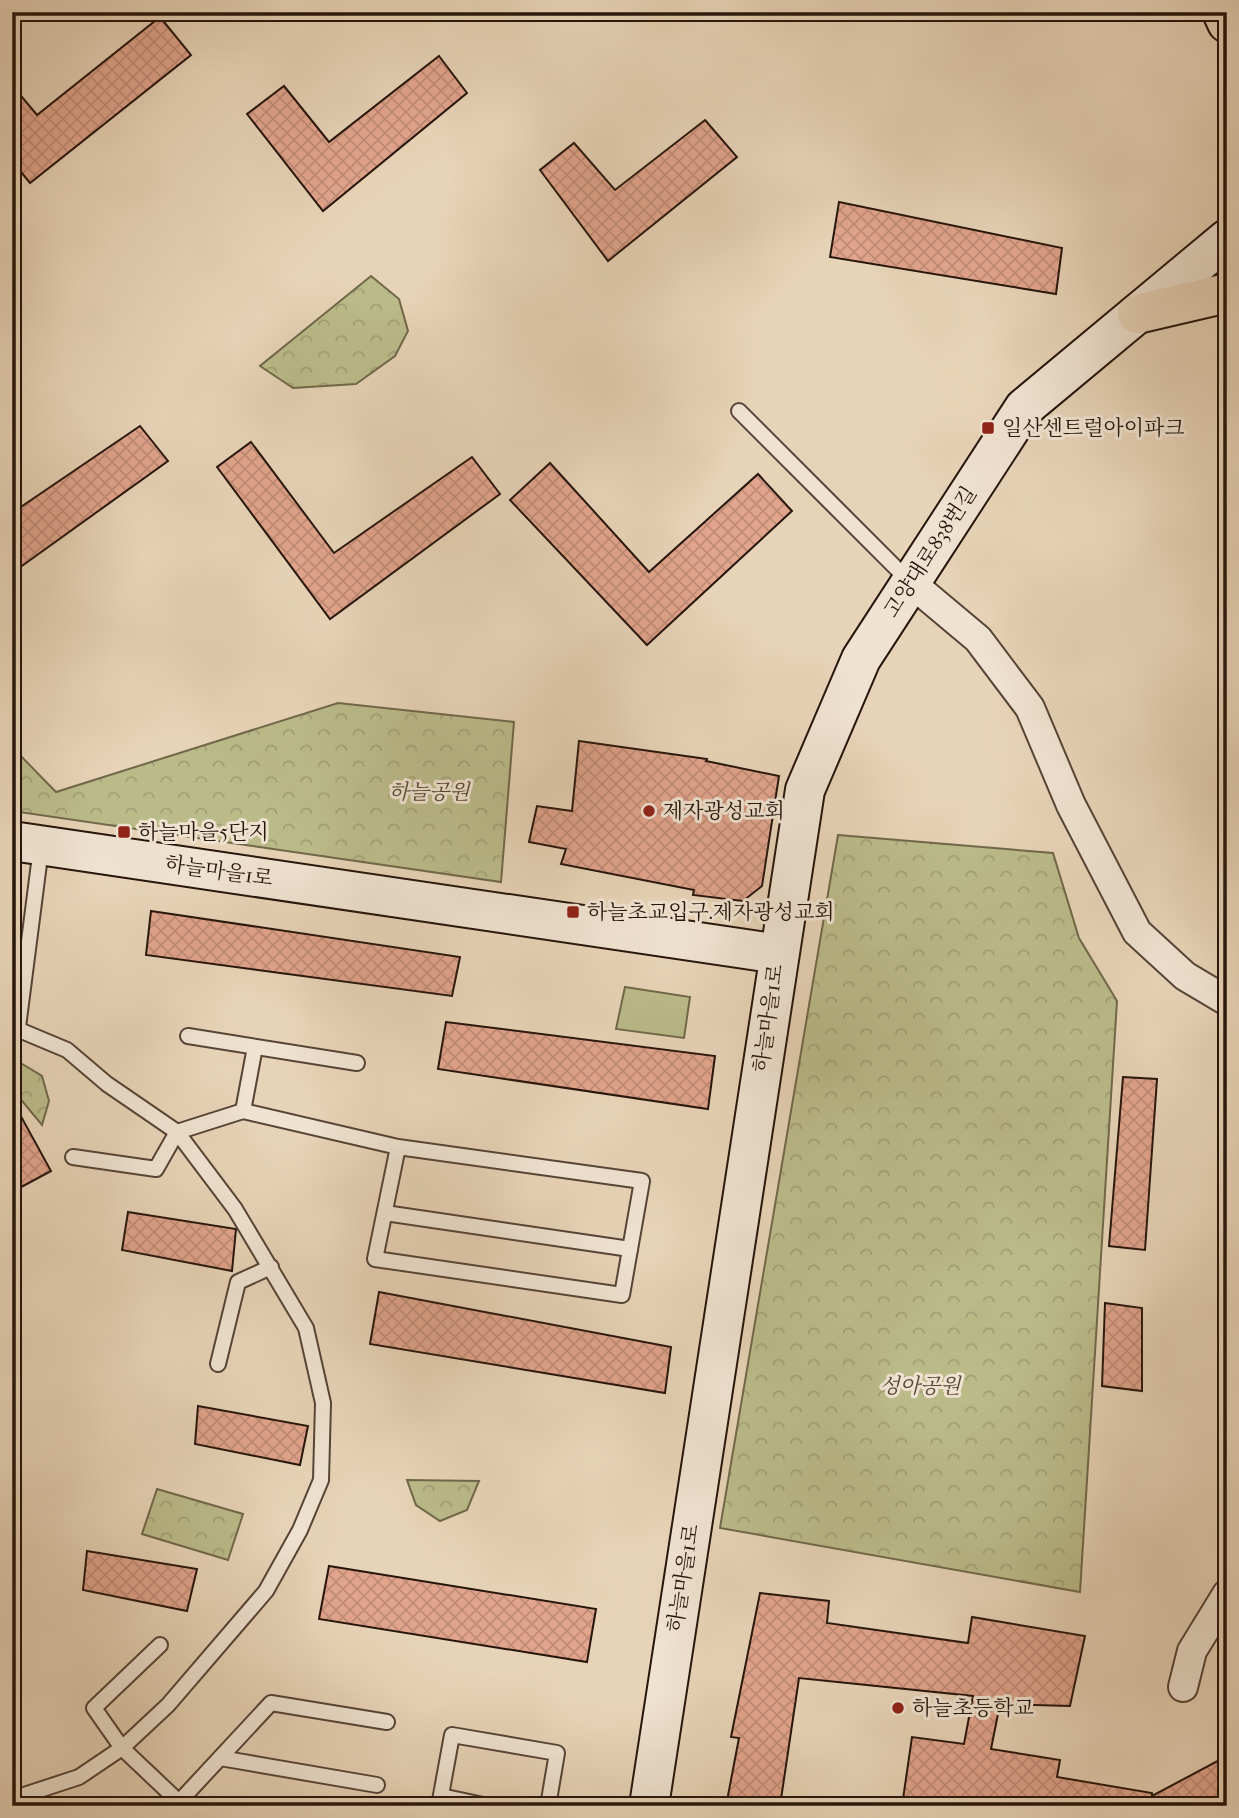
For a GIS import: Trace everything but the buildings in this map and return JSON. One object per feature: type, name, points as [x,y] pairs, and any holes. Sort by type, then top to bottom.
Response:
[{"type":"main road","points":[[1222,12],[1227,23]]},
{"type":"main road","points":[[1138,314],[1227,293]]},
{"type":"street","name":"고양대로838번길","points":[[779,954],[805,790],[861,659],[1024,408],[1227,239]]},
{"type":"street","points":[[910,582],[978,639],[1030,708],[1071,805],[1137,932],[1185,976],[1227,1001]]},
{"type":"street","name":"하늘마을1로","points":[[27,843],[779,954],[649,1806]]},
{"type":"street","points":[[1183,1687],[1192,1651],[1227,1594]]},
{"type":"lane","points":[[739,411],[910,582]]},
{"type":"lane","points":[[12,1799],[79,1777],[122,1748],[169,1705],[266,1591],[300,1530],[321,1480],[323,1403],[306,1328],[235,1209],[177,1132],[107,1084],[66,1050],[15,1027],[27,843]]},
{"type":"lane","points":[[188,1036],[356,1063]]},
{"type":"lane","points":[[243,1111],[255,1047]]},
{"type":"lane","points":[[73,1157],[156,1169],[177,1132],[243,1111],[398,1147],[642,1181],[622,1295],[375,1259],[398,1147]]},
{"type":"lane","points":[[385,1213],[630,1249]]},
{"type":"lane","points":[[218,1364],[238,1282],[271,1268]]},
{"type":"lane","points":[[160,1645],[94,1708],[122,1748],[179,1802],[201,1806]]},
{"type":"lane","points":[[179,1802],[271,1703],[387,1722]]},
{"type":"lane","points":[[488,1806],[440,1801],[452,1735],[557,1753],[548,1806]]},
{"type":"lane","points":[[220,1758],[377,1785]]},
{"type":"green space","points":[[371,276],[399,299],[408,331],[395,356],[356,384],[293,388],[260,366]]},
{"type":"green space","name":"하늘공원","points":[[338,703],[514,722],[501,882],[12,811],[12,747],[56,792]]},
{"type":"green space","name":"성아공원","points":[[838,835],[1053,853],[1079,938],[1117,1001],[1080,1592],[720,1528]]},
{"type":"green space","points":[[625,987],[690,997],[684,1038],[616,1029]]},
{"type":"green space","points":[[19,1062],[42,1076],[49,1101],[42,1125],[12,1089],[12,1063]]},
{"type":"green space","points":[[407,1480],[479,1481],[467,1510],[440,1521],[416,1505]]},
{"type":"green space","points":[[157,1489],[243,1514],[228,1560],[142,1534]]},
{"type":"place","name":"일산센트럴아이파크","points":[[988,428]]},
{"type":"place","name":"제자광성교회","points":[[649,811]]},
{"type":"place","name":"하늘마을5단지","points":[[124,832]]},
{"type":"place","name":"하늘초교입구.제자광성교회","points":[[573,912]]},
{"type":"place","name":"하늘초등학교","points":[[898,1708]]}]
